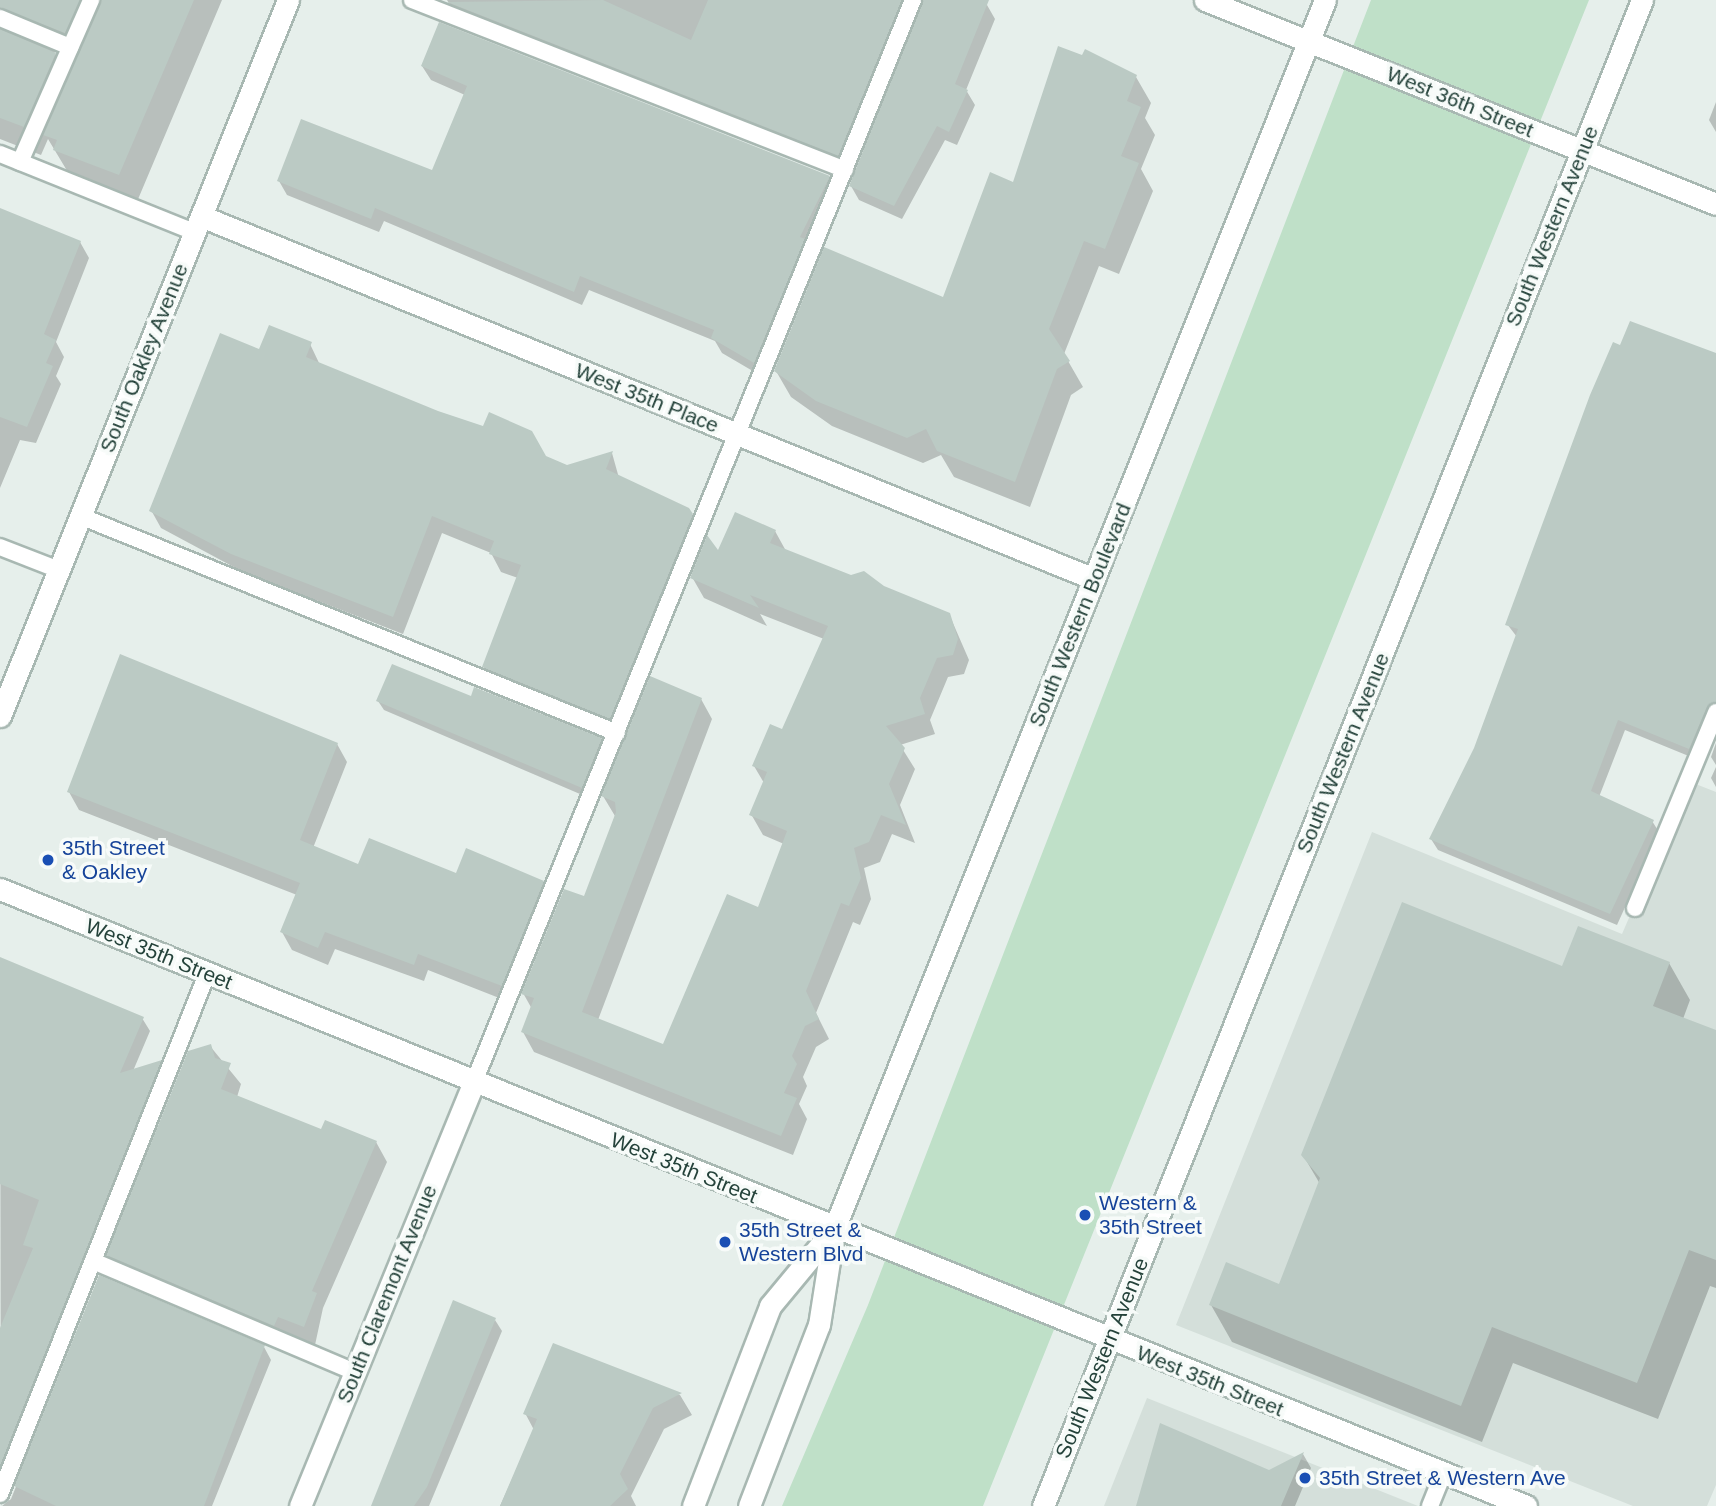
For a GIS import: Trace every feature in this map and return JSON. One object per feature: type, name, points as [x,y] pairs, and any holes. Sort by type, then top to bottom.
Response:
[{"type":"street","name":"South Oakley Avenue","points":[[0,716],[288,0]]},
{"type":"street","name":"South Western Boulevard","points":[[749,1506],[819,1325],[834,1229],[1325,0]]},
{"type":"street","name":"South Western Avenue","points":[[1044,1506],[1642,0]]},
{"type":"street","name":"West 36th Street","points":[[1210,1],[1716,204]]},
{"type":"street","name":"West 35th Place","points":[[197,224],[738,435],[1094,579]]},
{"type":"street","name":"West 35th Street","points":[[0,889],[834,1229],[1526,1506]]},
{"type":"street","name":"South Claremont Avenue","points":[[300,1506],[474,1082]]},
{"type":"street","name":"South Western Boulevard","points":[[693,1506],[770,1306],[834,1229]]},
{"type":"lane","points":[[20,162],[91,0]]},
{"type":"lane","points":[[412,0],[845,170]]},
{"type":"lane","points":[[474,1082],[913,0]]},
{"type":"lane","points":[[0,18],[71,47]]},
{"type":"lane","points":[[0,154],[197,224]]},
{"type":"lane","points":[[80,516],[617,733]]},
{"type":"lane","points":[[0,547],[59,570]]},
{"type":"lane","points":[[1635,908],[1716,712]]},
{"type":"lane","points":[[0,1494],[207,974]]},
{"type":"lane","points":[[93,1261],[355,1372]]},
{"type":"lane","points":[[1430,1506],[1443,1473]]},
{"type":"shaded area","points":[[1688,781],[1716,792],[1716,1485],[1707,1506],[1633,1506],[1176,1325],[1372,832],[1622,934]]},
{"type":"shaded area","points":[[1147,1398],[1418,1506],[1104,1506]]},
{"type":"green space","points":[[1371,0],[1589,0],[983,1506],[782,1506],[868,1305]]},
{"type":"building","points":[[0,0],[80,0],[65,33],[0,8]]},
{"type":"building","points":[[101,0],[194,0],[119,175],[53,150],[57,140],[43,135]]},
{"type":"building","points":[[603,0],[691,40],[708,0],[902,0],[838,156],[447,2]]},
{"type":"building","points":[[923,0],[989,0],[955,84],[968,90],[949,132],[937,126],[894,206],[849,186]]},
{"type":"building","points":[[439,22],[830,176],[800,237],[805,239],[754,363],[711,338],[714,330],[580,276],[574,292],[375,208],[371,219],[277,181],[301,119],[432,170],[467,86],[421,66]]},
{"type":"building","points":[[0,29],[56,53],[24,127],[0,118]]},
{"type":"building","points":[[1058,46],[1082,55],[1085,49],[1137,75],[1127,101],[1141,107],[1121,156],[1139,163],[1105,249],[1084,241],[1049,329],[1070,361],[1057,369],[1015,482],[937,451],[926,429],[907,438],[816,401],[774,371],[824,247],[943,297],[990,172],[1013,182]]},
{"type":"building","points":[[0,208],[81,241],[44,334],[56,340],[46,363],[53,366],[27,427],[0,417]]},
{"type":"building","points":[[1630,321],[1716,353],[1716,702],[1707,707],[1689,749],[1618,720],[1591,791],[1654,820],[1610,914],[1429,839],[1474,748],[1518,629],[1505,625],[1590,395],[1613,342],[1620,345]]},
{"type":"building","points":[[269,325],[312,342],[306,357],[438,411],[483,426],[489,412],[532,431],[546,456],[567,465],[613,451],[606,469],[689,508],[693,514],[610,719],[482,667],[521,565],[489,554],[494,541],[432,516],[393,617],[231,554],[149,511],[220,333],[259,349]]},
{"type":"building","points":[[735,512],[776,530],[770,543],[851,575],[864,571],[884,586],[950,613],[958,639],[953,655],[937,658],[920,698],[925,714],[886,726],[905,748],[889,784],[906,825],[881,815],[869,842],[854,848],[861,878],[849,906],[841,903],[806,991],[819,1019],[805,1026],[792,1056],[797,1064],[784,1093],[797,1098],[781,1136],[521,1032],[534,998],[521,994],[564,889],[584,896],[616,812],[615,802],[601,796],[650,676],[702,698],[582,1012],[663,1044],[727,894],[758,907],[787,831],[749,815],[767,772],[752,766],[770,724],[782,729],[828,626],[750,595],[759,608],[690,578],[707,535],[718,550]]},
{"type":"building","points":[[120,654],[338,743],[300,840],[358,864],[369,838],[456,873],[466,848],[544,881],[502,986],[418,954],[414,965],[325,932],[318,948],[280,932],[300,883],[67,792]]},
{"type":"building","points":[[392,664],[471,696],[474,687],[602,738],[582,788],[376,701]]},
{"type":"building","points":[[1402,902],[1562,966],[1578,926],[1670,962],[1653,1006],[1716,1030],[1716,1260],[1689,1250],[1637,1383],[1492,1327],[1461,1406],[1209,1305],[1226,1262],[1279,1284],[1320,1178],[1301,1155]]},
{"type":"building","points":[[0,957],[144,1017],[120,1073],[162,1060],[0,1466],[0,1328],[33,1248],[23,1245],[39,1200],[0,1184]]},
{"type":"building","points":[[211,1044],[215,1058],[231,1063],[221,1089],[321,1129],[325,1120],[377,1141],[312,1291],[317,1293],[304,1327],[278,1317],[274,1326],[106,1255],[188,1051]]},
{"type":"building","points":[[99,1275],[265,1345],[204,1506],[56,1506],[14,1486]]},
{"type":"building","points":[[453,1300],[496,1318],[427,1487],[414,1506],[371,1506]]},
{"type":"building","points":[[553,1343],[682,1393],[653,1408],[620,1474],[628,1489],[610,1506],[500,1506],[537,1419],[523,1414]]},
{"type":"building","points":[[1160,1423],[1269,1470],[1304,1452],[1281,1506],[1136,1506]]},
{"type":"place","name":"35th Street & Oakley","points":[[48,860]]},
{"type":"place","name":"Western & 35th Street","points":[[1085,1215]]},
{"type":"place","name":"35th Street & Western Blvd","points":[[725,1242]]},
{"type":"place","name":"35th Street & Western Ave","points":[[1305,1478]]}]
